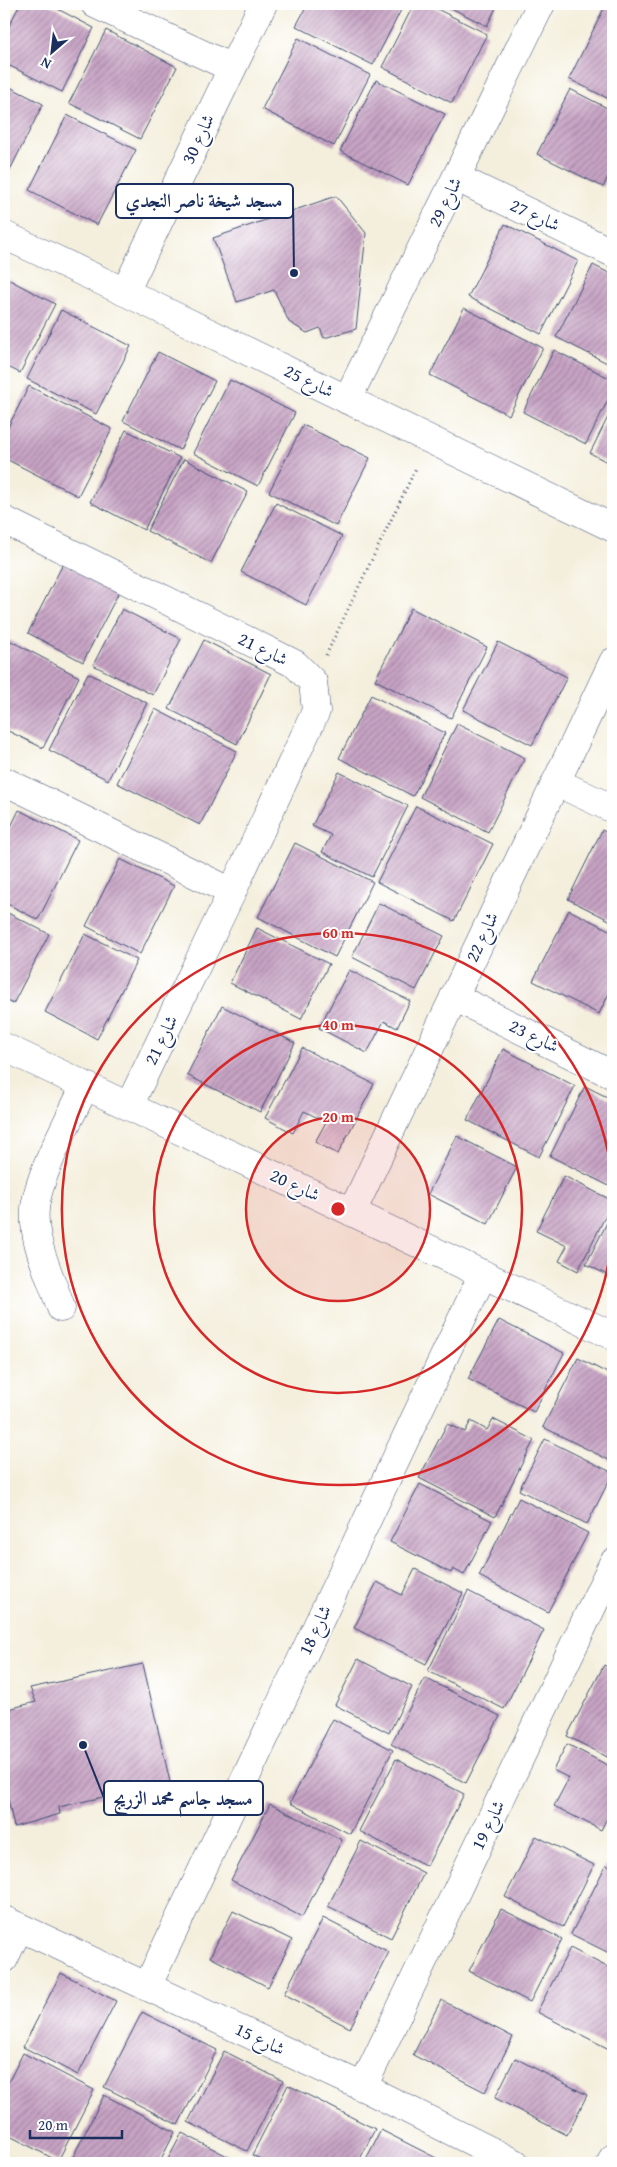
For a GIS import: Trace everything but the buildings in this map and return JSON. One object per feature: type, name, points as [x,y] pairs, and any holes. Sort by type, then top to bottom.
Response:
[{"type":"street","points":[[95,4],[232,68]]},
{"type":"street","name":"شارع 30","points":[[126,292],[263,4]]},
{"type":"street","name":"شارع 29","points":[[347,400],[541,4]]},
{"type":"street","name":"شارع 27","points":[[457,178],[613,253]]},
{"type":"street","name":"شارع 25","points":[[4,235],[126,292],[613,528]]},
{"type":"street","name":"شارع 21","points":[[4,520],[295,664],[313,682],[316,711],[232,892],[129,1106]]},
{"type":"street","name":"شارع 22","points":[[352,1212],[613,662]]},
{"type":"street","points":[[4,781],[232,892]]},
{"type":"street","points":[[556,782],[613,809]]},
{"type":"street","name":"شارع 23","points":[[454,997],[613,1074]]},
{"type":"street","name":"شارع 20","points":[[4,1047],[613,1336]]},
{"type":"street","points":[[61,1308],[38,1240],[35,1209],[42,1179],[86,1086]]},
{"type":"street","name":"شارع 18","points":[[147,1987],[483,1274]]},
{"type":"street","name":"شارع 19","points":[[363,2087],[613,1563]]},
{"type":"street","points":[[4,1959],[12,1923]]},
{"type":"street","name":"شارع 15","points":[[12,1923],[363,2087],[514,2163]]},
{"type":"street","points":[[611,2163],[613,2158]]},
{"type":"path","points":[[313,682],[430,440]]},
{"type":"place","name":"مسجد شيخة ناصر النجدي","points":[[294,273]]},
{"type":"place","name":"مسجد جاسم محمد الزريج","points":[[83,1745]]}]
